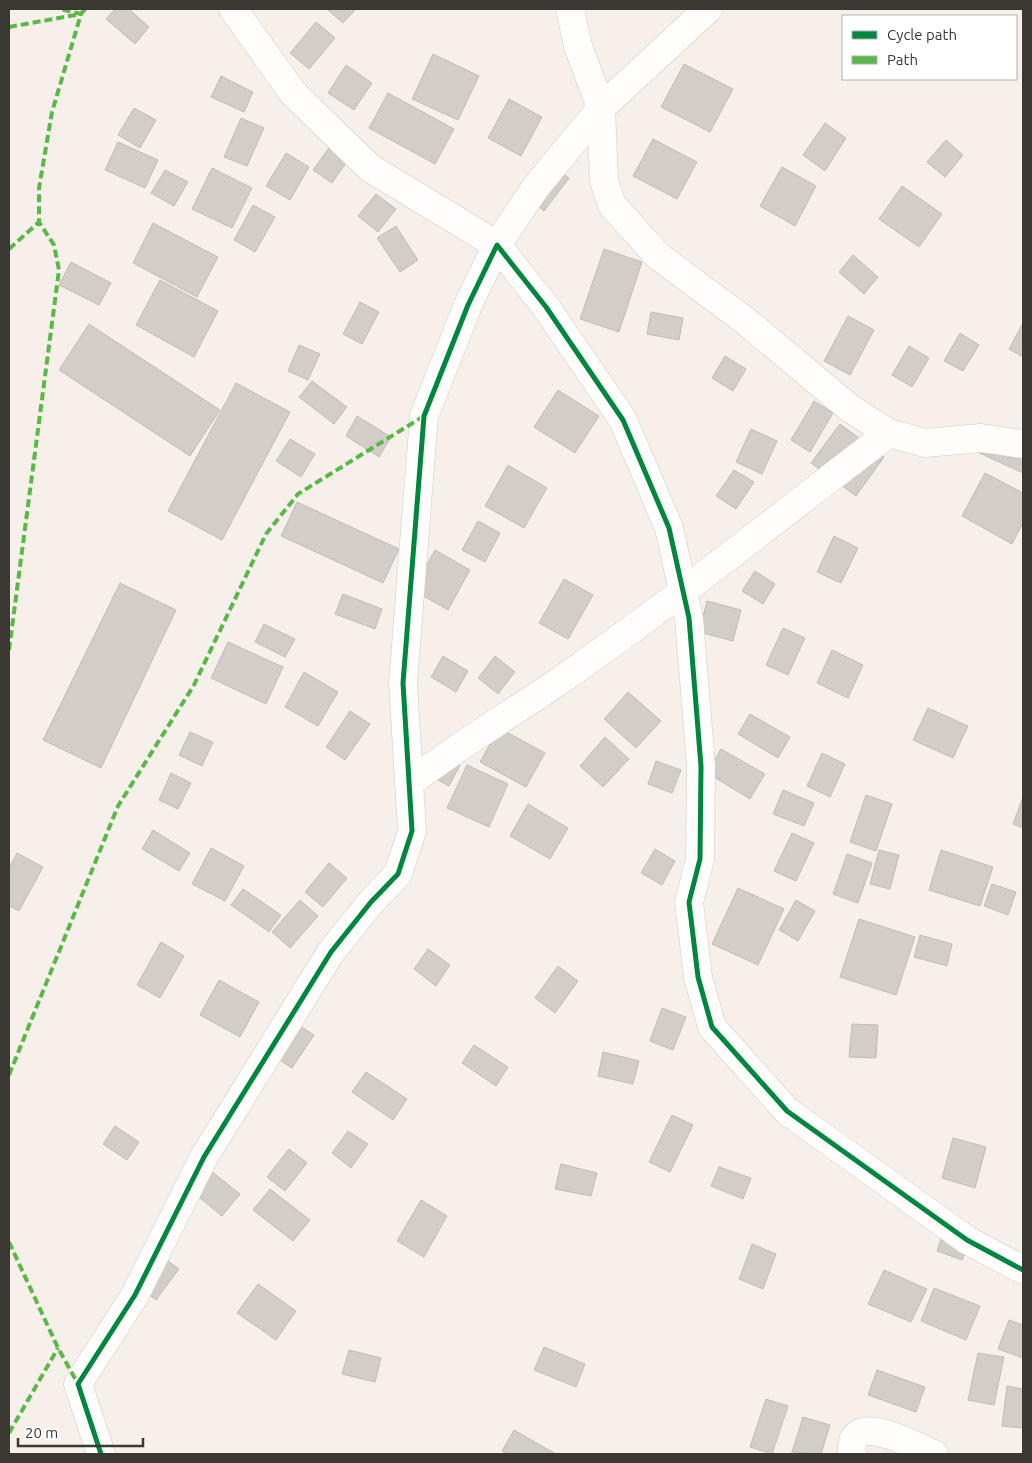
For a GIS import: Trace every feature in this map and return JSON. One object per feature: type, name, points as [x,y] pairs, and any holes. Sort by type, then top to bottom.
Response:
[{"type":"street","points":[[570,9],[578,46],[601,108],[604,181],[612,206],[658,256],[743,319],[851,409],[888,433],[925,443],[981,438],[1023,444]]},
{"type":"street","points":[[101,1454],[78,1384],[135,1295],[204,1157],[331,952],[371,902],[398,874],[412,831],[411,782],[403,683],[424,416],[468,305],[497,245],[536,187],[601,108],[708,9]]},
{"type":"street","points":[[236,11],[293,93],[370,168],[497,245],[546,307],[623,420],[669,528],[689,618],[701,766],[700,859],[689,902],[698,977],[712,1027],[787,1111],[967,1240],[1023,1270]]},
{"type":"street","points":[[411,782],[454,749],[561,680],[683,590],[888,433]]},
{"type":"street","points":[[852,1454],[853,1441],[857,1434],[868,1429],[897,1438],[934,1454]]},
{"type":"building","points":[[115,9],[129,9],[149,27],[135,44],[106,19]]},
{"type":"building","points":[[327,9],[356,9],[343,23]]},
{"type":"building","points":[[316,22],[335,38],[309,69],[290,53]]},
{"type":"building","points":[[433,54],[479,76],[458,120],[412,99]]},
{"type":"building","points":[[684,64],[733,89],[710,132],[661,107]]},
{"type":"building","points":[[346,65],[372,83],[354,110],[328,93]]},
{"type":"building","points":[[221,76],[253,92],[244,112],[211,97]]},
{"type":"building","points":[[388,93],[454,129],[435,164],[369,128]]},
{"type":"building","points":[[509,99],[542,117],[521,156],[488,138]]},
{"type":"building","points":[[134,108],[156,120],[140,148],[118,135]]},
{"type":"building","points":[[241,118],[264,128],[247,166],[224,157]]},
{"type":"building","points":[[825,123],[846,138],[825,171],[803,155]]},
{"type":"building","points":[[653,139],[697,162],[677,199],[633,176]]},
{"type":"building","points":[[946,140],[963,155],[945,177],[927,162]]},
{"type":"building","points":[[334,141],[353,153],[332,183],[313,170]]},
{"type":"building","points":[[118,142],[158,160],[145,188],[105,170]]},
{"type":"building","points":[[286,153],[309,167],[290,200],[266,186]]},
{"type":"building","points":[[551,164],[569,178],[544,211],[526,197]]},
{"type":"building","points":[[782,167],[816,186],[795,226],[760,206]]},
{"type":"building","points":[[212,168],[252,188],[232,228],[192,209]]},
{"type":"building","points":[[165,170],[188,182],[174,206],[151,193]]},
{"type":"building","points":[[902,186],[942,214],[919,247],[879,219]]},
{"type":"building","points":[[376,194],[396,209],[378,232],[358,216]]},
{"type":"building","points":[[253,205],[275,217],[255,252],[234,240]]},
{"type":"building","points":[[153,223],[218,257],[197,297],[133,263]]},
{"type":"building","points":[[396,226],[418,260],[400,272],[377,238]]},
{"type":"building","points":[[604,249],[642,262],[619,332],[580,319]]},
{"type":"building","points":[[853,255],[878,277],[864,294],[839,272]]},
{"type":"building","points":[[71,262],[111,283],[99,305],[59,285]]},
{"type":"building","points":[[160,280],[218,311],[194,357],[136,325]]},
{"type":"building","points":[[360,302],[379,312],[362,344],[343,334]]},
{"type":"building","points":[[651,312],[683,318],[679,340],[647,334]]},
{"type":"building","points":[[848,316],[874,330],[850,375],[824,361]]},
{"type":"building","points":[[1023,323],[1023,357],[1009,349]]},
{"type":"building","points":[[89,324],[220,410],[190,456],[59,370]]},
{"type":"building","points":[[960,333],[979,345],[963,371],[944,361]]},
{"type":"building","points":[[299,345],[320,354],[308,380],[288,371]]},
{"type":"building","points":[[909,346],[929,358],[912,387],[892,375]]},
{"type":"building","points":[[725,356],[746,369],[733,391],[712,378]]},
{"type":"building","points":[[312,381],[347,407],[334,424],[299,397]]},
{"type":"building","points":[[236,383],[290,412],[222,540],[168,511]]},
{"type":"building","points":[[558,390],[599,416],[575,453],[534,427]]},
{"type":"building","points":[[814,401],[833,413],[810,452],[791,440]]},
{"type":"building","points":[[357,416],[391,437],[379,457],[346,436]]},
{"type":"building","points":[[840,424],[884,457],[856,496],[811,463]]},
{"type":"building","points":[[751,429],[777,441],[762,474],[736,462]]},
{"type":"building","points":[[290,439],[315,454],[301,477],[276,461]]},
{"type":"building","points":[[1023,444],[1023,473],[973,450]]},
{"type":"building","points":[[508,465],[547,488],[524,528],[485,506]]},
{"type":"building","points":[[734,470],[754,482],[736,509],[716,496]]},
{"type":"building","points":[[985,473],[1023,493],[1023,523],[1012,544],[962,516]]},
{"type":"building","points":[[297,502],[399,549],[383,583],[281,536]]},
{"type":"building","points":[[478,521],[500,533],[485,562],[462,550]]},
{"type":"building","points":[[834,536],[858,548],[841,583],[817,572]]},
{"type":"building","points":[[435,550],[470,570],[448,610],[413,590]]},
{"type":"building","points":[[755,571],[775,584],[763,604],[742,591]]},
{"type":"building","points":[[564,579],[593,595],[568,639],[539,623]]},
{"type":"building","points":[[120,583],[176,610],[101,768],[43,740]]},
{"type":"building","points":[[343,594],[382,609],[375,629],[335,614]]},
{"type":"building","points":[[707,601],[741,610],[733,641],[699,632]]},
{"type":"building","points":[[264,624],[295,639],[285,657],[255,642]]},
{"type":"building","points":[[783,628],[805,638],[788,675],[766,665]]},
{"type":"building","points":[[228,642],[283,667],[266,704],[211,678]]},
{"type":"building","points":[[832,650],[863,665],[848,698],[817,683]]},
{"type":"building","points":[[443,656],[468,671],[456,692],[431,677]]},
{"type":"building","points":[[495,656],[515,672],[498,694],[478,678]]},
{"type":"building","points":[[304,672],[338,692],[318,726],[285,707]]},
{"type":"building","points":[[628,692],[661,721],[636,748],[604,719]]},
{"type":"building","points":[[928,708],[968,726],[953,758],[913,740]]},
{"type":"building","points":[[350,711],[370,724],[345,760],[326,747]]},
{"type":"building","points":[[750,714],[790,737],[778,758],[738,734]]},
{"type":"building","points":[[499,728],[545,753],[526,787],[480,762]]},
{"type":"building","points":[[190,732],[213,742],[202,766],[179,755]]},
{"type":"building","points":[[605,737],[629,759],[603,787],[580,766]]},
{"type":"building","points":[[721,749],[765,774],[750,799],[707,773]]},
{"type":"building","points":[[436,753],[460,765],[449,786],[425,773]]},
{"type":"building","points":[[822,753],[845,764],[830,797],[807,786]]},
{"type":"building","points":[[656,761],[681,770],[672,793],[648,784]]},
{"type":"building","points":[[467,765],[508,784],[489,827],[447,808]]},
{"type":"building","points":[[171,773],[191,783],[178,809],[159,800]]},
{"type":"building","points":[[783,790],[814,803],[804,826],[773,814]]},
{"type":"building","points":[[866,795],[892,804],[876,851],[850,842]]},
{"type":"building","points":[[1023,797],[1023,828],[1013,824]]},
{"type":"building","points":[[528,804],[568,828],[550,859],[510,836]]},
{"type":"building","points":[[153,830],[190,853],[179,871],[142,849]]},
{"type":"building","points":[[792,833],[814,843],[796,881],[774,871]]},
{"type":"building","points":[[211,848],[244,866],[225,901],[192,884]]},
{"type":"building","points":[[655,849],[675,861],[662,885],[641,873]]},
{"type":"building","points":[[879,850],[899,855],[890,889],[870,884]]},
{"type":"building","points":[[941,850],[993,867],[980,906],[929,890]]},
{"type":"building","points":[[17,853],[43,867],[19,911],[9,906],[9,868]]},
{"type":"building","points":[[847,854],[872,863],[858,903],[833,894]]},
{"type":"building","points":[[329,863],[347,878],[323,907],[305,892]]},
{"type":"building","points":[[992,884],[1016,892],[1008,915],[984,906]]},
{"type":"building","points":[[738,888],[784,909],[758,965],[712,944]]},
{"type":"building","points":[[243,889],[281,915],[269,932],[231,905]]},
{"type":"building","points":[[300,900],[318,916],[290,948],[272,932]]},
{"type":"building","points":[[796,900],[815,911],[798,941],[779,930]]},
{"type":"building","points":[[859,919],[915,937],[896,995],[840,977]]},
{"type":"building","points":[[920,935],[952,944],[947,966],[914,957]]},
{"type":"building","points":[[161,942],[184,956],[160,998],[137,985]]},
{"type":"building","points":[[428,949],[450,965],[436,986],[414,969]]},
{"type":"building","points":[[558,966],[578,981],[555,1013],[535,998]]},
{"type":"building","points":[[219,980],[259,1002],[240,1037],[200,1015]]},
{"type":"building","points":[[662,1008],[686,1017],[673,1050],[650,1041]]},
{"type":"building","points":[[297,1024],[314,1035],[292,1068],[275,1057]]},
{"type":"building","points":[[852,1024],[878,1025],[876,1058],[849,1057]]},
{"type":"building","points":[[474,1045],[508,1067],[496,1086],[462,1063]]},
{"type":"building","points":[[603,1052],[639,1061],[633,1084],[598,1076]]},
{"type":"building","points":[[366,1072],[407,1099],[393,1120],[352,1092]]},
{"type":"building","points":[[672,1115],[693,1125],[670,1172],[649,1162]]},
{"type":"building","points":[[115,1126],[139,1142],[127,1160],[103,1144]]},
{"type":"building","points":[[348,1131],[368,1144],[351,1168],[332,1153]]},
{"type":"building","points":[[953,1138],[986,1147],[975,1188],[942,1178]]},
{"type":"building","points":[[289,1149],[307,1163],[285,1191],[267,1177]]},
{"type":"building","points":[[201,1163],[240,1194],[222,1216],[184,1185]]},
{"type":"building","points":[[561,1164],[597,1173],[591,1196],[555,1189]]},
{"type":"building","points":[[719,1167],[751,1178],[743,1199],[711,1186]]},
{"type":"building","points":[[270,1189],[310,1220],[293,1241],[253,1210]]},
{"type":"building","points":[[421,1200],[447,1216],[424,1257],[397,1241]]},
{"type":"building","points":[[946,1225],[972,1234],[962,1260],[937,1251]]},
{"type":"building","points":[[752,1244],[776,1254],[763,1289],[739,1279]]},
{"type":"building","points":[[161,1256],[179,1269],[156,1300],[138,1286]]},
{"type":"building","points":[[884,1270],[927,1289],[911,1322],[868,1304]]},
{"type":"building","points":[[258,1284],[296,1311],[276,1340],[237,1313]]},
{"type":"building","points":[[934,1288],[980,1306],[966,1340],[921,1321]]},
{"type":"building","points":[[1009,1320],[1023,1325],[1023,1358],[998,1349]]},
{"type":"building","points":[[544,1347],[585,1364],[576,1387],[534,1370]]},
{"type":"building","points":[[349,1350],[381,1358],[375,1382],[342,1374]]},
{"type":"building","points":[[978,1353],[1004,1357],[994,1405],[968,1400]]},
{"type":"building","points":[[877,1370],[925,1387],[916,1412],[868,1395]]},
{"type":"building","points":[[1007,1386],[1023,1389],[1023,1428],[1002,1426]]},
{"type":"building","points":[[766,1399],[788,1406],[772,1454],[750,1447]]},
{"type":"building","points":[[803,1417],[830,1425],[821,1454],[792,1452]]},
{"type":"building","points":[[514,1430],[554,1453],[508,1454],[502,1451]]},
{"type":"marked path","points":[[9,27],[81,14],[60,9]]},
{"type":"marked path","points":[[9,650],[59,270],[54,245],[39,222],[39,188],[52,112],[81,14],[85,9]]},
{"type":"marked path","points":[[9,249],[39,222]]},
{"type":"marked path","points":[[9,1075],[118,806],[194,685],[266,534],[298,494],[424,416]]},
{"type":"marked path","points":[[9,1242],[58,1348],[78,1384]]},
{"type":"marked path","points":[[9,1433],[58,1348]]},
{"type":"cycle path","points":[[101,1454],[78,1384],[135,1295],[204,1157],[331,952],[371,902],[398,874],[412,831],[403,683],[424,416],[468,305],[497,245],[546,307],[623,420],[669,528],[689,618],[701,766],[700,859],[689,902],[698,977],[712,1027],[787,1111],[967,1240],[1023,1270]]}]
